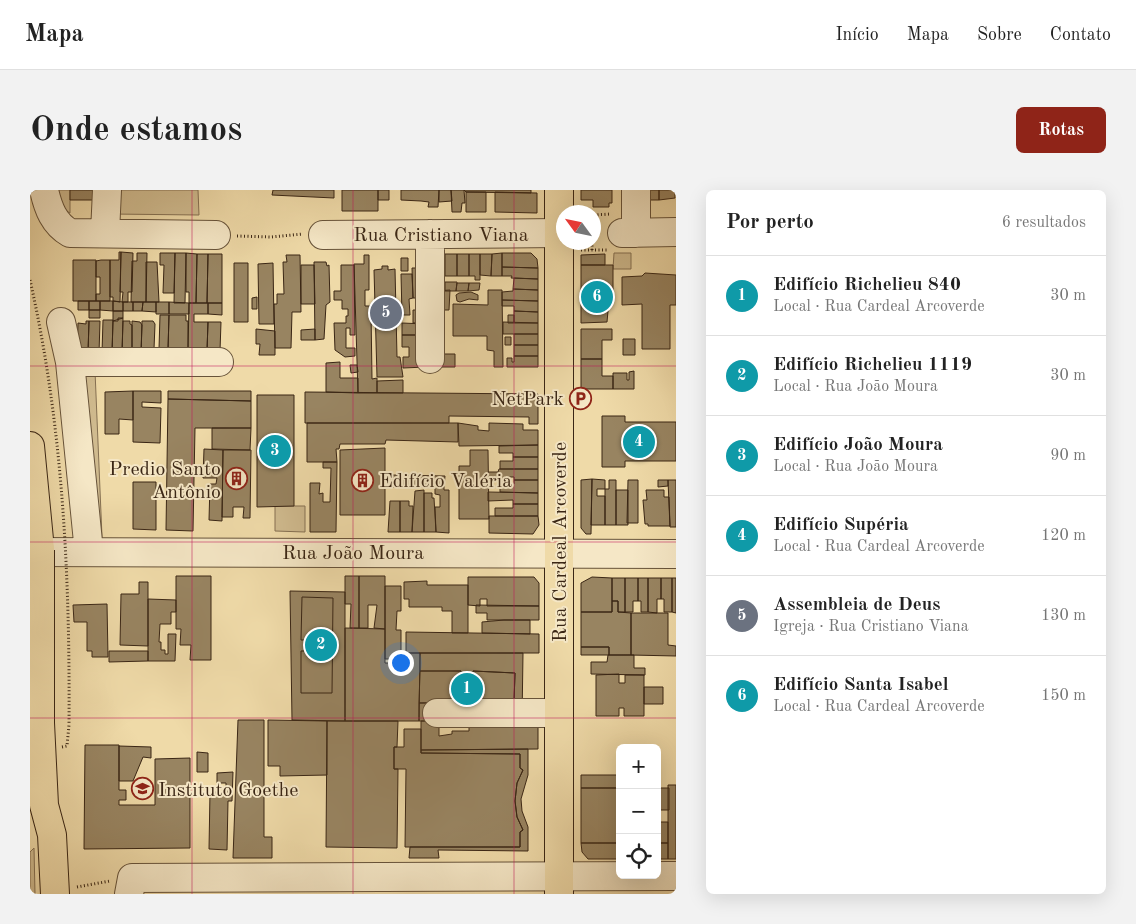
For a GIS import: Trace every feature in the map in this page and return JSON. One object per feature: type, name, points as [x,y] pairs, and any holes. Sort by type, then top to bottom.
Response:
[{"type":"main road","name":"Rua Cardeal Arcoverde","points":[[559,190],[559,205]]},
{"type":"main road","name":"Rua Cardeal Arcoverde","points":[[559,250],[559,885]]},
{"type":"main road","points":[[30,446],[40,550],[40,723],[44,805],[52,835],[54,892]]},
{"type":"main road","points":[[30,833],[44,805]]},
{"type":"street","points":[[44,190],[47,203],[59,227],[70,233],[216,235]]},
{"type":"street","points":[[106,233],[107,190]]},
{"type":"street","points":[[636,190],[625,226],[676,232]]},
{"type":"street","points":[[430,234],[430,359]]},
{"type":"street","name":"Rua Cristiano Viana","points":[[323,235],[556,234]]},
{"type":"street","points":[[61,322],[70,362],[90,552]]},
{"type":"street","points":[[70,362],[219,362]]},
{"type":"street","name":"Rua João Moura","points":[[30,552],[676,554]]},
{"type":"street","points":[[437,713],[558,713]]},
{"type":"street","points":[[130,886],[559,885],[676,876]]},
{"type":"path","points":[[601,217],[625,226]]},
{"type":"path","points":[[216,235],[271,237],[323,235]]},
{"type":"path","points":[[30,280],[39,320],[52,402],[64,506],[70,648],[69,725]]},
{"type":"path","points":[[54,892],[130,886]]},
{"type":"shaded area","points":[[56,190],[70,190],[70,213],[62,208]]},
{"type":"shaded area","points":[[111,190],[198,190],[199,215],[111,214]]},
{"type":"shaded area","points":[[614,253],[631,253],[631,269],[613,269]]},
{"type":"shaded area","points":[[78,371],[95,371],[102,537],[94,540]]},
{"type":"shaded area","points":[[275,506],[305,506],[305,532],[275,531]]},
{"type":"shaded area","points":[[34,848],[35,894],[30,894],[30,852]]},
{"type":"building","points":[[70,190],[103,190],[103,200],[70,200]]},
{"type":"building","points":[[273,190],[334,190],[334,198],[272,195]]},
{"type":"building","points":[[342,190],[378,190],[378,211],[342,211]]},
{"type":"building","points":[[378,190],[389,190],[389,200],[378,200]]},
{"type":"building","points":[[401,190],[439,190],[438,207],[428,207],[429,202],[401,200]]},
{"type":"building","points":[[439,190],[451,190],[452,201],[439,202]]},
{"type":"building","points":[[451,190],[464,190],[465,203],[462,203],[461,212],[452,212]]},
{"type":"building","points":[[464,190],[531,190],[531,193],[466,192]]},
{"type":"building","points":[[581,190],[612,190],[612,203],[609,203],[609,207],[593,205],[593,200],[581,200]]},
{"type":"building","points":[[643,190],[659,190],[659,200],[649,200]]},
{"type":"building","points":[[659,190],[675,190],[675,198],[659,200]]},
{"type":"building","points":[[466,192],[486,192],[486,212],[466,212]]},
{"type":"building","points":[[495,192],[537,193],[537,213],[495,212]]},
{"type":"building","points":[[119,252],[121,252],[120,302],[113,301],[113,297],[110,297],[110,260],[119,260]]},
{"type":"building","points":[[121,252],[133,253],[132,292],[128,292],[128,302],[122,302],[123,292],[120,292]]},
{"type":"building","points":[[137,253],[147,253],[146,302],[131,302],[132,261],[137,261]]},
{"type":"building","points":[[160,253],[175,253],[174,293],[163,293],[164,265],[160,265]]},
{"type":"building","points":[[175,253],[186,253],[185,303],[174,303]]},
{"type":"building","points":[[186,253],[197,254],[196,303],[189,303],[189,292],[186,292]]},
{"type":"building","points":[[502,253],[531,253],[537,259],[538,268],[502,267]]},
{"type":"building","points":[[502,253],[502,276],[491,276],[492,254]]},
{"type":"building","points":[[197,254],[208,254],[207,303],[196,303]]},
{"type":"building","points":[[208,254],[222,254],[222,303],[207,303]]},
{"type":"building","points":[[445,254],[457,254],[457,276],[445,276]]},
{"type":"building","points":[[457,254],[469,254],[469,276],[457,276]]},
{"type":"building","points":[[469,254],[480,254],[480,280],[475,280],[475,276],[469,276]]},
{"type":"building","points":[[480,254],[492,254],[491,276],[480,275]]},
{"type":"building","points":[[605,254],[605,265],[581,265],[581,255]]},
{"type":"building","points":[[286,255],[300,255],[301,312],[292,312],[291,348],[275,348],[274,304],[277,304],[277,294],[284,294],[283,262],[287,262]]},
{"type":"building","points":[[364,255],[369,255],[369,290],[365,290],[365,306],[370,306],[371,312],[372,379],[377,378],[377,393],[358,393],[354,264],[364,264]]},
{"type":"building","points":[[401,258],[408,258],[408,271],[401,271]]},
{"type":"building","points":[[73,260],[96,260],[96,301],[73,301]]},
{"type":"building","points":[[110,260],[110,301],[96,301],[96,294],[100,294],[100,277],[96,277],[96,261]]},
{"type":"building","points":[[146,262],[157,262],[159,302],[146,302]]},
{"type":"building","points":[[314,262],[326,262],[327,266],[329,265],[330,302],[326,305],[324,339],[315,340]]},
{"type":"building","points":[[234,263],[248,263],[248,322],[234,322]]},
{"type":"building","points":[[273,263],[274,324],[259,324],[258,264]]},
{"type":"building","points":[[301,265],[314,265],[315,304],[301,304]]},
{"type":"building","points":[[341,265],[354,265],[355,335],[350,335],[350,328],[346,328],[346,348],[355,348],[355,356],[345,357],[335,350],[334,323],[346,323],[346,316],[348,316],[348,309],[342,309],[342,300],[334,300],[334,291],[341,291]]},
{"type":"building","points":[[581,265],[613,265],[613,300],[609,300],[607,322],[581,323]]},
{"type":"building","points":[[382,266],[388,266],[388,270],[395,269],[397,357],[400,357],[403,377],[377,377],[374,270],[382,269]]},
{"type":"building","points":[[502,267],[538,268],[538,279],[502,276]]},
{"type":"building","points":[[412,268],[424,268],[425,322],[413,323],[413,310],[416,310],[417,298],[413,298]]},
{"type":"building","points":[[645,273],[676,275],[676,305],[670,305],[670,349],[642,349],[642,304],[622,305],[622,277],[642,276]]},
{"type":"building","points":[[401,274],[412,274],[413,298],[409,299],[410,315],[402,315]]},
{"type":"building","points":[[514,278],[538,279],[538,290],[513,289]]},
{"type":"building","points":[[445,282],[457,282],[456,291],[445,291]]},
{"type":"building","points":[[457,283],[469,283],[468,291],[456,291]]},
{"type":"building","points":[[469,283],[480,283],[479,290],[468,291]]},
{"type":"building","points":[[513,289],[538,290],[538,301],[502,300],[502,292],[513,291]]},
{"type":"building","points":[[450,290],[449,310],[436,310],[435,291]]},
{"type":"building","points":[[488,290],[502,290],[503,367],[494,367],[494,351],[487,350],[487,336],[453,336],[453,304],[488,305]]},
{"type":"building","points":[[471,292],[478,295],[478,300],[457,301],[456,295],[459,293]]},
{"type":"building","points":[[257,297],[257,309],[252,309],[252,298]]},
{"type":"building","points":[[502,300],[538,301],[538,312],[514,311],[514,306],[502,306]]},
{"type":"building","points":[[78,301],[89,301],[89,310],[78,310]]},
{"type":"building","points":[[89,301],[100,301],[100,310],[89,310]]},
{"type":"building","points":[[100,301],[113,301],[113,311],[100,310]]},
{"type":"building","points":[[113,301],[123,302],[123,311],[113,311]]},
{"type":"building","points":[[123,302],[133,302],[133,311],[123,311]]},
{"type":"building","points":[[133,302],[143,302],[142,311],[133,311]]},
{"type":"building","points":[[143,302],[156,302],[156,312],[142,311]]},
{"type":"building","points":[[156,302],[169,302],[169,314],[156,314]]},
{"type":"building","points":[[169,302],[189,303],[189,314],[169,314]]},
{"type":"building","points":[[189,303],[208,303],[208,314],[194,314],[194,322],[208,322],[207,351],[188,350]]},
{"type":"building","points":[[208,303],[222,303],[222,315],[208,314]]},
{"type":"building","points":[[89,310],[100,310],[100,318],[89,318]]},
{"type":"building","points":[[113,311],[123,311],[123,318],[113,321]]},
{"type":"building","points":[[514,311],[538,312],[538,323],[514,323]]},
{"type":"building","points":[[160,315],[169,315],[168,350],[159,349]]},
{"type":"building","points":[[169,315],[186,315],[186,321],[188,321],[188,350],[168,350]]},
{"type":"building","points":[[508,315],[514,315],[514,323],[508,323]]},
{"type":"building","points":[[118,318],[123,318],[122,353],[112,353],[113,321],[118,321]]},
{"type":"building","points":[[103,320],[113,320],[112,353],[102,353]]},
{"type":"building","points":[[86,321],[89,321],[88,353],[77,353],[78,323],[86,324]]},
{"type":"building","points":[[89,321],[100,321],[99,353],[88,353]]},
{"type":"building","points":[[123,321],[130,321],[132,325],[132,353],[122,353]]},
{"type":"building","points":[[132,321],[140,322],[142,325],[141,354],[132,353]]},
{"type":"building","points":[[142,321],[153,321],[155,324],[154,349],[141,354]]},
{"type":"building","points":[[208,322],[221,322],[220,351],[207,351]]},
{"type":"building","points":[[503,322],[538,323],[538,334],[503,334]]},
{"type":"building","points":[[402,323],[425,324],[425,335],[402,335]]},
{"type":"building","points":[[256,329],[275,331],[275,355],[259,355],[260,344],[256,344]]},
{"type":"building","points":[[315,329],[315,340],[301,340],[301,330]]},
{"type":"building","points":[[581,329],[612,329],[612,340],[602,340],[602,359],[581,359]]},
{"type":"building","points":[[514,334],[538,334],[538,345],[514,345]]},
{"type":"building","points":[[402,335],[419,335],[426,367],[403,368],[403,357],[409,357],[409,347],[402,347]]},
{"type":"building","points":[[505,337],[511,337],[511,345],[505,345]]},
{"type":"building","points":[[623,339],[635,339],[635,355],[623,355]]},
{"type":"building","points":[[514,345],[538,345],[538,356],[514,356]]},
{"type":"building","points":[[442,354],[455,354],[455,367],[436,367]]},
{"type":"building","points":[[514,356],[538,356],[538,367],[507,367],[507,358],[512,358],[512,362],[514,362]]},
{"type":"building","points":[[581,359],[602,359],[602,376],[613,376],[613,389],[581,389]]},
{"type":"building","points":[[340,362],[340,378],[358,378],[358,393],[326,392],[326,363]]},
{"type":"building","points":[[350,365],[357,365],[358,372],[351,373]]},
{"type":"building","points":[[634,371],[634,389],[613,389],[613,373],[627,373],[627,380],[629,380],[629,372]]},
{"type":"building","points":[[403,380],[403,393],[377,393],[377,381]]},
{"type":"building","points":[[133,391],[161,391],[161,403],[142,402],[142,407],[161,408],[160,443],[133,442]]},
{"type":"building","points":[[133,391],[133,420],[119,419],[119,434],[105,434],[105,392]]},
{"type":"building","points":[[168,391],[251,391],[251,401],[168,399]]},
{"type":"building","points":[[305,392],[538,394],[538,424],[529,424],[529,417],[449,416],[449,423],[305,423]]},
{"type":"building","points":[[257,395],[294,395],[294,506],[257,507]]},
{"type":"building","points":[[168,399],[251,401],[251,428],[195,428],[193,531],[166,530]]},
{"type":"building","points":[[602,416],[625,416],[625,422],[676,422],[676,461],[625,461],[625,467],[602,467]]},
{"type":"building","points":[[307,423],[458,423],[458,442],[386,440],[385,444],[340,444],[339,449],[336,449],[337,462],[307,462]]},
{"type":"building","points":[[458,423],[478,426],[478,430],[489,431],[489,423],[523,424],[523,430],[538,430],[538,445],[459,446]]},
{"type":"building","points":[[212,428],[251,428],[250,450],[212,449]]},
{"type":"building","points":[[538,445],[538,457],[513,457],[513,453],[499,453],[499,446]]},
{"type":"building","name":"Edifício Valéria","points":[[385,448],[385,515],[340,515],[340,450]]},
{"type":"building","points":[[204,449],[223,450],[222,521],[209,520],[210,484],[216,484],[217,478],[203,478]]},
{"type":"building","name":"Predio Santo Antônio","points":[[223,450],[251,450],[250,518],[243,518],[244,507],[233,507],[233,517],[222,517]]},
{"type":"building","points":[[470,450],[488,450],[489,519],[459,519],[459,466],[470,466]]},
{"type":"building","points":[[513,457],[538,457],[538,469],[500,469],[500,461],[513,461]]},
{"type":"building","points":[[323,462],[337,462],[336,532],[310,532],[310,483],[320,483],[319,494],[323,493],[323,502],[330,502],[331,468],[323,468]]},
{"type":"building","points":[[499,469],[538,469],[538,480],[514,480],[514,477],[505,477],[506,481],[488,481],[488,472],[498,472]]},
{"type":"building","points":[[391,475],[445,476],[444,487],[391,487]]},
{"type":"building","points":[[592,479],[591,534],[586,534],[581,528],[581,480]]},
{"type":"building","points":[[592,479],[605,480],[605,489],[597,489],[597,496],[605,496],[605,525],[591,525]]},
{"type":"building","points":[[514,480],[538,480],[538,493],[500,492],[500,484],[514,484]]},
{"type":"building","points":[[609,480],[616,480],[616,525],[605,525],[605,489],[609,489]]},
{"type":"building","points":[[628,480],[638,480],[638,523],[627,523]]},
{"type":"building","points":[[658,480],[668,480],[668,486],[658,487]]},
{"type":"building","points":[[668,480],[676,480],[676,527],[670,527]]},
{"type":"building","points":[[133,482],[156,482],[156,530],[133,529]]},
{"type":"building","points":[[435,487],[444,487],[444,490],[449,490],[449,533],[436,532],[435,507],[440,507],[440,495],[435,494]]},
{"type":"building","points":[[424,490],[424,532],[412,532],[415,491]]},
{"type":"building","points":[[616,490],[628,490],[628,525],[616,525]]},
{"type":"building","points":[[646,490],[664,490],[664,497],[669,497],[670,526],[648,526],[648,524],[645,524],[643,500],[647,500]]},
{"type":"building","points":[[488,492],[538,493],[538,504],[513,504],[513,500],[488,501]]},
{"type":"building","points":[[424,493],[432,493],[432,498],[434,498],[436,532],[424,532]]},
{"type":"building","points":[[390,501],[400,501],[400,532],[388,532]]},
{"type":"building","points":[[400,501],[409,501],[409,506],[413,506],[412,532],[400,532]]},
{"type":"building","points":[[513,504],[538,504],[538,516],[495,516],[495,508],[513,508]]},
{"type":"building","points":[[489,516],[538,516],[539,525],[533,534],[489,533]]},
{"type":"building","points":[[176,576],[211,576],[211,660],[190,660],[191,645],[180,645],[181,629],[176,629]]},
{"type":"building","points":[[345,576],[359,576],[359,628],[350,628],[351,604],[345,604]]},
{"type":"building","points":[[359,576],[385,576],[385,629],[374,628],[377,605],[368,605],[368,628],[359,628]]},
{"type":"building","points":[[468,577],[534,577],[539,583],[539,606],[487,606],[487,599],[480,599],[480,606],[468,605]]},
{"type":"building","points":[[592,577],[612,578],[612,612],[581,612],[581,583]]},
{"type":"building","points":[[612,578],[625,578],[625,612],[618,612],[618,601],[612,601]]},
{"type":"building","points":[[625,578],[638,578],[638,601],[633,601],[633,612],[625,612]]},
{"type":"building","points":[[638,578],[648,578],[648,612],[641,612],[641,601],[638,601]]},
{"type":"building","points":[[648,578],[661,578],[661,599],[657,599],[657,613],[648,612]]},
{"type":"building","points":[[661,578],[672,578],[672,612],[664,612],[664,599],[661,599]]},
{"type":"building","points":[[672,578],[676,578],[676,613],[672,612]]},
{"type":"building","points":[[427,581],[427,585],[468,585],[468,633],[452,633],[452,611],[442,611],[442,607],[409,607],[409,599],[404,599],[404,582]]},
{"type":"building","points":[[139,582],[148,582],[148,646],[120,645],[121,594],[139,594]]},
{"type":"building","points":[[385,586],[401,586],[401,611],[397,611],[396,630],[401,630],[401,659],[385,659]]},
{"type":"building","points":[[290,591],[345,592],[345,721],[292,720]]},
{"type":"building","points":[[302,597],[333,598],[332,693],[301,693],[301,651],[309,651],[309,640],[301,640]]},
{"type":"building","points":[[148,599],[176,600],[176,612],[171,612],[171,624],[160,624],[159,642],[161,642],[161,650],[165,650],[165,654],[168,654],[168,634],[176,634],[175,661],[148,661]]},
{"type":"building","points":[[612,601],[618,601],[618,612],[631,613],[631,655],[609,655],[609,647],[581,647],[581,612],[612,612]]},
{"type":"building","points":[[107,604],[108,657],[92,657],[92,651],[87,651],[87,622],[74,622],[73,605]]},
{"type":"building","points":[[476,605],[539,606],[539,620],[487,620],[487,613],[476,613]]},
{"type":"building","points":[[631,613],[668,613],[668,645],[676,646],[676,656],[631,655]]},
{"type":"building","points":[[530,620],[530,634],[482,633],[482,622]]},
{"type":"building","points":[[345,628],[385,629],[385,663],[401,663],[401,653],[420,653],[419,721],[345,721]]},
{"type":"building","points":[[406,632],[539,634],[539,653],[406,653]]},
{"type":"building","points":[[581,647],[609,647],[609,655],[581,655]]},
{"type":"building","points":[[109,651],[148,651],[148,661],[109,662]]},
{"type":"building","points":[[420,653],[523,653],[522,721],[419,721],[419,703],[514,702],[515,673],[473,671],[473,679],[461,678],[461,671],[420,671]]},
{"type":"building","points":[[608,655],[634,655],[634,668],[645,668],[645,675],[591,674],[591,662],[607,662]]},
{"type":"building","points":[[420,671],[461,671],[461,678],[473,679],[473,671],[515,673],[514,702],[419,703]]},
{"type":"building","points":[[619,674],[619,683],[625,683],[625,675],[644,675],[644,716],[624,716],[624,708],[619,708],[619,716],[596,716],[596,675]]},
{"type":"building","points":[[644,687],[663,687],[663,704],[644,704]]},
{"type":"building","points":[[238,720],[264,720],[264,837],[272,837],[272,858],[233,858]]},
{"type":"building","points":[[268,720],[327,721],[327,775],[280,776],[280,766],[268,766]]},
{"type":"building","points":[[327,721],[398,721],[397,747],[394,747],[394,769],[398,769],[397,848],[326,847]]},
{"type":"building","points":[[421,721],[439,721],[439,736],[452,734],[452,731],[469,731],[469,726],[538,727],[538,749],[421,750]]},
{"type":"building","points":[[404,729],[421,729],[421,753],[520,754],[520,768],[523,770],[517,783],[515,801],[517,817],[523,830],[520,832],[520,847],[405,847],[406,769],[394,769],[394,747],[404,747]]},
{"type":"building","points":[[85,745],[119,745],[119,790],[126,790],[126,800],[119,800],[119,805],[155,805],[155,759],[190,758],[190,848],[84,849]]},
{"type":"building","points":[[119,746],[151,747],[151,758],[143,757],[133,781],[119,781]]},
{"type":"building","points":[[528,749],[528,775],[521,799],[522,811],[528,827],[528,851],[438,850],[439,858],[409,858],[410,847],[520,847],[520,832],[523,830],[517,817],[515,801],[517,783],[523,770],[520,768],[520,754],[421,753],[421,750]]},
{"type":"building","points":[[197,752],[208,753],[208,772],[197,772]]},
{"type":"building","points":[[233,772],[232,801],[228,801],[227,850],[209,849],[210,792],[228,792],[226,791],[226,783],[217,783],[217,773]]},
{"type":"building","points":[[581,775],[616,775],[616,788],[581,788]]},
{"type":"building","points":[[668,785],[676,785],[676,859],[668,859]]},
{"type":"building","points":[[581,788],[616,788],[616,843],[581,843]]},
{"type":"building","points":[[661,788],[669,788],[669,810],[661,810]]},
{"type":"building","points":[[661,822],[668,822],[668,843],[661,843]]},
{"type":"building","points":[[581,843],[616,843],[616,859],[588,859],[582,852]]},
{"type":"building","points":[[661,843],[668,843],[668,859],[661,859]]},
{"type":"place","name":"Edifício Santa Isabel","points":[[597,297]]},
{"type":"place","name":"Assembleia de Deus","points":[[386,313]]},
{"type":"place","name":"NetPark","points":[[580,398]]},
{"type":"place","name":"Edifício Supéria","points":[[639,442]]},
{"type":"place","name":"Edifício João Moura","points":[[275,451]]},
{"type":"place","name":"Predio Santo Antônio","points":[[237,479]]},
{"type":"place","name":"Edifício Valéria","points":[[363,480]]},
{"type":"place","name":"Edifício Richelieu 1119","points":[[321,645]]},
{"type":"place","name":"Edifício Richelieu 840","points":[[467,689]]},
{"type":"place","name":"Instituto Goethe","points":[[142,789]]}]
